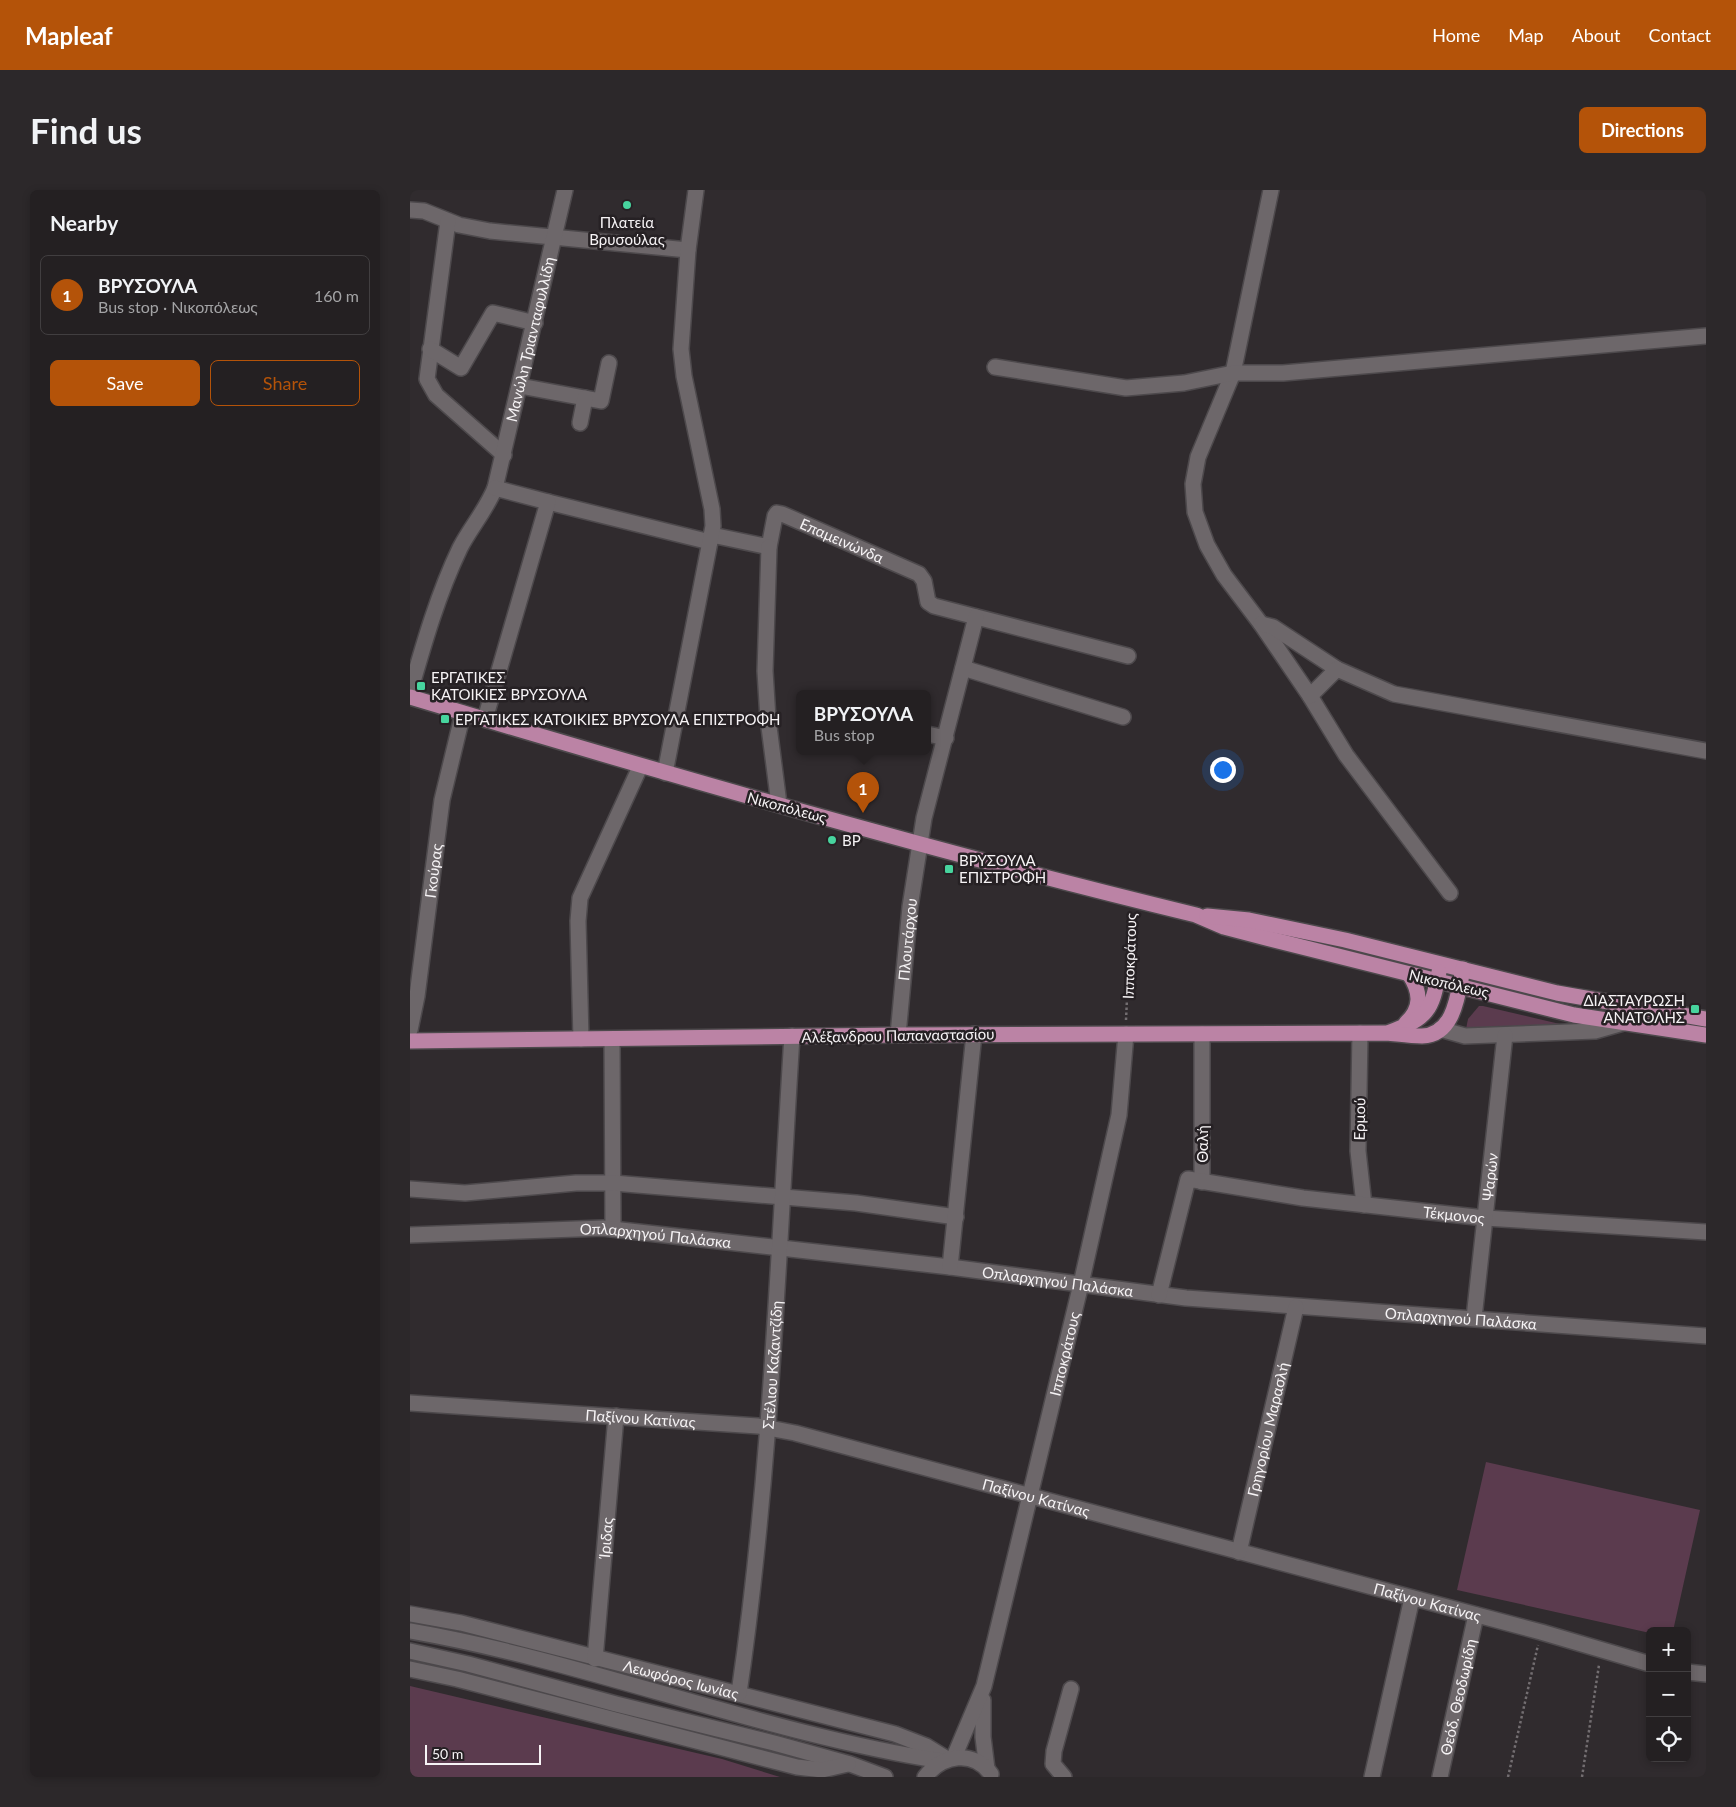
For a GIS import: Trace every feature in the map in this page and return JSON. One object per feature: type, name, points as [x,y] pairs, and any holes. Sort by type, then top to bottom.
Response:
[{"type":"main road","name":"Νικοπόλεως","points":[[410,697],[640,767],[919,844],[1132,900],[1196,915],[1249,920],[1440,963],[1557,993],[1706,1020]]},
{"type":"main road","name":"Νικοπόλεως","points":[[1196,915],[1232,929],[1574,1015],[1704,1037]]},
{"type":"main road","points":[[1394,1030],[1414,1022],[1429,1009],[1440,963]]},
{"type":"main road","points":[[1440,1029],[1446,1024],[1456,1007],[1463,969]]},
{"type":"main road","points":[[1394,1030],[1413,1017],[1419,1004],[1418,989],[1409,974]]},
{"type":"main road","name":"Αλέξανδρου Παπαναστασίου","points":[[410,1041],[974,1034],[1360,1033],[1394,1030],[1423,1036],[1440,1029]]},
{"type":"street","name":"Μανώλη Τριανταφυλλίδη","points":[[410,692],[430,622],[446,580],[469,532],[486,508],[495,488],[535,323],[564,190]]},
{"type":"street","points":[[664,773],[711,539],[712,509],[684,376],[681,348],[688,250],[696,190]]},
{"type":"street","points":[[1271,190],[1233,373],[1198,457],[1193,499],[1198,526],[1210,552],[1233,589],[1261,624],[1310,696],[1346,755],[1450,893]]},
{"type":"street","points":[[410,210],[424,211],[448,221],[490,232],[688,250]]},
{"type":"street","points":[[448,221],[427,379],[431,389],[504,455]]},
{"type":"street","points":[[430,349],[461,368],[493,313],[535,323]]},
{"type":"street","points":[[994,367],[1126,388],[1184,383],[1233,373],[1283,373],[1706,336]]},
{"type":"street","points":[[520,386],[601,401],[609,363]]},
{"type":"street","points":[[580,422],[585,398]]},
{"type":"street","points":[[495,488],[711,539],[770,547],[765,687],[778,804]]},
{"type":"street","points":[[485,719],[548,502]]},
{"type":"street","name":"Επαμεινώνδα","points":[[770,547],[775,516],[777,513],[782,514],[919,574],[924,581],[928,602],[934,606],[976,617]]},
{"type":"street","points":[[976,617],[1128,656]]},
{"type":"street","name":"Πλουτάρχου","points":[[898,1035],[919,844],[926,807],[946,738],[976,617]]},
{"type":"street","points":[[1261,624],[1273,627],[1337,669],[1377,688],[1408,698],[1706,751]]},
{"type":"street","points":[[963,668],[1123,717]]},
{"type":"street","points":[[1310,696],[1337,669]]},
{"type":"street","name":"Γκούρας","points":[[410,1030],[417,996],[442,800],[464,713]]},
{"type":"street","points":[[931,735],[946,738]]},
{"type":"street","points":[[581,1039],[578,921],[580,898],[640,767]]},
{"type":"street","points":[[1440,1029],[1465,1036],[1505,1035],[1594,1031],[1623,1023]]},
{"type":"street","name":"Ερμού","points":[[1360,1033],[1358,1151],[1364,1204]]},
{"type":"street","points":[[950,1267],[974,1034]]},
{"type":"street","name":"Ιπποκράτους","points":[[990,1773],[983,1737],[984,1686],[1119,1115],[1126,1034]]},
{"type":"street","name":"Θαλή","points":[[1159,1295],[1188,1179],[1202,1182],[1202,1034]]},
{"type":"street","name":"Ψαρών","points":[[1474,1318],[1505,1035]]},
{"type":"street","name":"Στέλιου Καζαντζίδη","points":[[740,1693],[750,1618],[767,1427],[792,1036]]},
{"type":"street","points":[[612,1039],[613,1229]]},
{"type":"street","name":"Τέκμονος","points":[[1202,1182],[1303,1198],[1485,1218],[1706,1232]]},
{"type":"street","points":[[410,1189],[466,1193],[576,1183],[613,1183],[881,1205],[956,1217]]},
{"type":"street","name":"Οπλαρχηγού Παλάσκα","points":[[410,1235],[586,1228],[613,1229],[780,1246],[1159,1295],[1296,1307],[1474,1318],[1706,1336]]},
{"type":"street","name":"Γρηγορίου Μαρασλή","points":[[1239,1552],[1296,1307]]},
{"type":"street","name":"Παξίνου Κατίνας","points":[[410,1403],[767,1427],[795,1432],[1029,1497],[1541,1632],[1646,1663]]},
{"type":"street","name":"Ίριδας","points":[[595,1659],[616,1416]]},
{"type":"street","points":[[1372,1777],[1412,1598]]},
{"type":"street","name":"Λεωφόρος Ιωνίας","points":[[410,1614],[462,1623],[595,1659],[740,1693],[903,1736],[926,1746],[948,1759]]},
{"type":"street","name":"Θεόδ. Θεοδωρίδη","points":[[1440,1777],[1476,1615]]},
{"type":"street","points":[[410,1631],[485,1647],[874,1749],[948,1759],[966,1757],[978,1762],[990,1773]]},
{"type":"street","points":[[410,1651],[468,1664],[850,1764],[885,1777]]},
{"type":"street","points":[[410,1669],[457,1679],[797,1767],[822,1770],[850,1764]]},
{"type":"street","points":[[1691,1672],[1706,1674]]},
{"type":"street","name":"Ιπποκράτους","points":[[948,1759],[984,1686]]},
{"type":"street","points":[[1064,1777],[1053,1764],[1054,1751],[1071,1689]]},
{"type":"street","points":[[925,1777],[932,1768],[948,1759]]},
{"type":"path","name":"Ιπποκράτους","points":[[1126,1034],[1132,900]]},
{"type":"path","points":[[1508,1777],[1541,1632]]},
{"type":"path","points":[[1582,1777],[1601,1649]]},
{"type":"shaded area","points":[[1479,1006],[1577,1028],[1466,1029],[1468,1019]]},
{"type":"shaded area","points":[[1486,1462],[1700,1510],[1674,1627],[1646,1627],[1646,1632],[1457,1590]]},
{"type":"shaded area","points":[[410,1686],[722,1759],[780,1777],[410,1777]]},
{"type":"place","name":"Πλατεία Βρυσούλας","points":[[627,205]]},
{"type":"place","name":"ΕΡΓΑΤΙΚΕΣ ΚΑΤΟΙΚΙΕΣ ΒΡΥΣΟΥΛΑ","points":[[421,686]]},
{"type":"place","name":"ΕΡΓΑΤΙΚΕΣ ΚΑΤΟΙΚΙΕΣ ΒΡΥΣΟΥΛΑ ΕΠΙΣΤΡΟΦΗ","points":[[445,719]]},
{"type":"place","name":"ΒΡΥΣΟΥΛΑ","points":[[863,813]]},
{"type":"place","name":"BP","points":[[832,840]]},
{"type":"place","name":"ΒΡΥΣΟΥΛΑ ΕΠΙΣΤΡΟΦΗ","points":[[949,869]]},
{"type":"place","name":"ΔΙΑΣΤΑΥΡΩΣΗ ΑΝΑΤΟΛΗΣ","points":[[1695,1009]]}]
